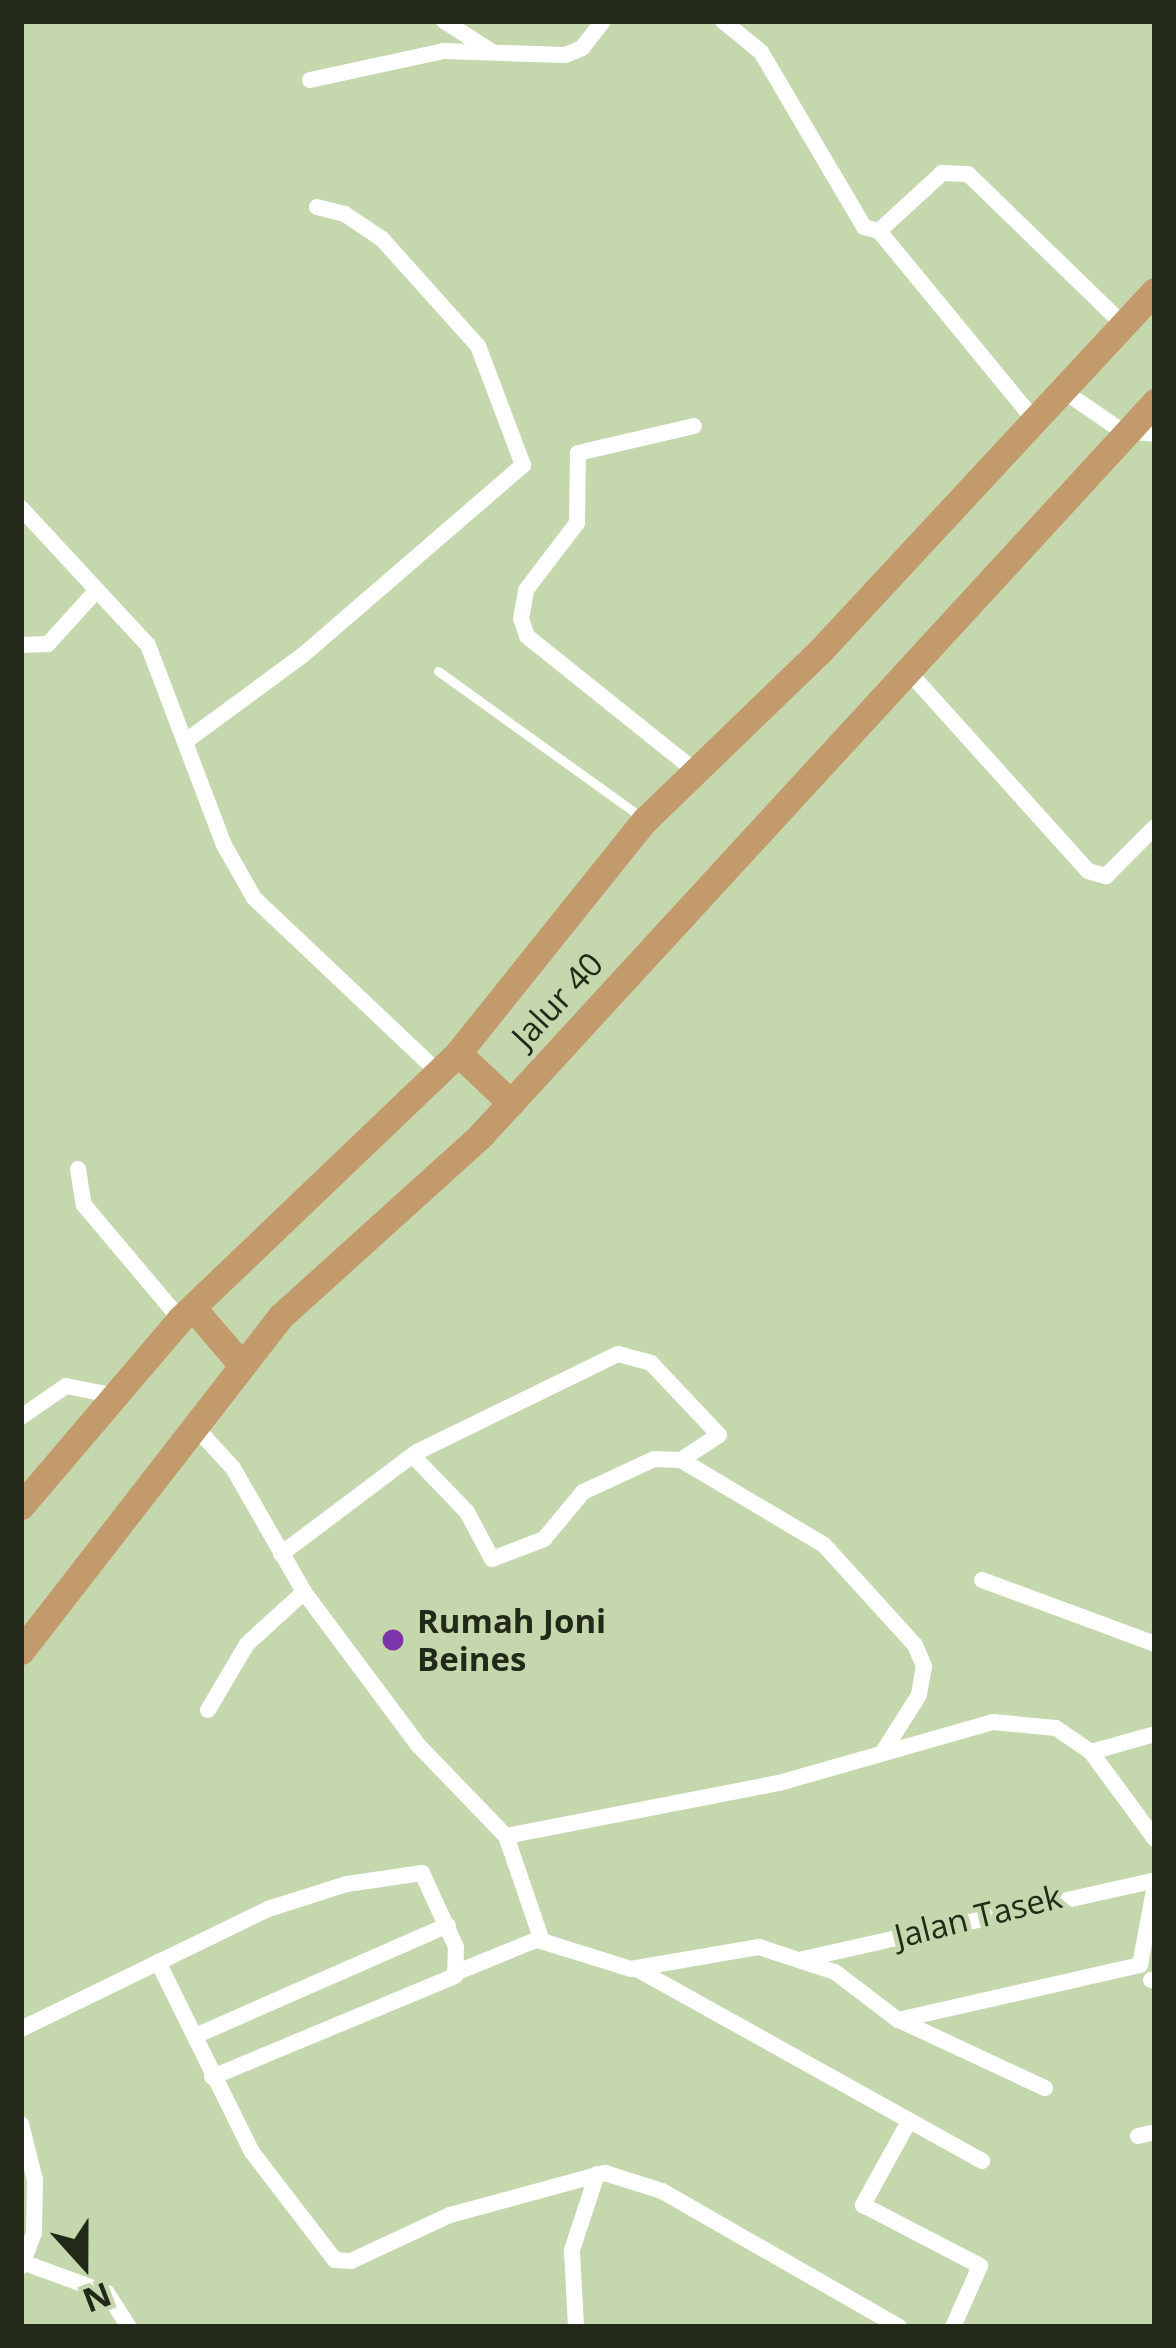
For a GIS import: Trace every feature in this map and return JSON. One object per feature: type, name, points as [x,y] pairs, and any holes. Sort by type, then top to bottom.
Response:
[{"type":"highway","name":"Jalur 40","points":[[21,1506],[187,1313],[448,1063],[645,820],[821,650],[1031,416],[1155,291]]},
{"type":"highway","name":"Jalur 40","points":[[21,1651],[198,1430],[241,1364],[511,1102],[908,671],[1121,431],[1155,402]]},
{"type":"highway","points":[[448,1063],[511,1102]]},
{"type":"highway","points":[[187,1313],[241,1364]]},
{"type":"street","points":[[444,21],[492,51]]},
{"type":"street","points":[[310,80],[444,51],[565,55],[582,48],[603,21]]},
{"type":"street","points":[[722,21],[761,52],[864,226],[879,232],[942,318],[1031,416]]},
{"type":"street","points":[[879,232],[942,173],[968,174],[1122,323]]},
{"type":"street","points":[[186,741],[303,655],[523,465],[478,346],[382,239],[345,214],[317,207]]},
{"type":"street","points":[[1059,388],[1121,431],[1155,434]]},
{"type":"street","points":[[694,426],[578,453],[577,523],[526,590],[521,620],[527,636],[694,770]]},
{"type":"street","points":[[21,508],[148,645],[224,845],[254,898],[448,1063]]},
{"type":"street","points":[[21,644],[48,644],[96,591]]},
{"type":"street","points":[[908,671],[1088,871],[1106,875],[1155,827]]},
{"type":"street","points":[[78,1169],[84,1205],[187,1313]]},
{"type":"street","points":[[281,1554],[412,1456],[596,1360],[634,1353],[719,1435],[681,1460]]},
{"type":"street","points":[[21,1417],[65,1386],[116,1396]]},
{"type":"street","points":[[198,1430],[233,1468],[304,1592],[418,1745],[506,1836],[538,1940]]},
{"type":"street","points":[[412,1456],[467,1512],[492,1559],[544,1539],[583,1492],[654,1459],[681,1460],[824,1545],[915,1645],[924,1666],[919,1695],[883,1752]]},
{"type":"street","points":[[982,1580],[1155,1644]]},
{"type":"street","points":[[208,1710],[248,1644],[304,1592]]},
{"type":"street","points":[[506,1836],[779,1783],[993,1722],[1056,1728],[1091,1752],[1155,1839]]},
{"type":"street","points":[[1091,1752],[1155,1734]]},
{"type":"street","points":[[21,2029],[289,1902],[415,1871],[430,1883],[460,1971]]},
{"type":"street","points":[[898,2020],[1005,2002],[1140,1965],[1155,1883]]},
{"type":"street","name":"Jalan Tasek","points":[[802,1959],[1155,1883]]},
{"type":"street","points":[[195,2036],[448,1925]]},
{"type":"street","points":[[212,2077],[538,1940],[636,1968],[982,2161]]},
{"type":"street","points":[[636,1968],[704,1961],[741,1945],[802,1959],[836,1972],[898,2020],[1045,2088]]},
{"type":"street","points":[[158,1962],[252,2152],[338,2261],[450,2215],[597,2174],[662,2191],[899,2327]]},
{"type":"street","points":[[908,2122],[863,2205],[980,2266],[953,2327]]},
{"type":"street","points":[[21,2124],[35,2180],[23,2265],[106,2293],[129,2327]]},
{"type":"street","points":[[576,2327],[572,2250],[597,2174]]},
{"type":"lane","points":[[438,671],[645,820]]},
{"type":"place","name":"Rumah Joni Beines","points":[[393,1640]]}]
